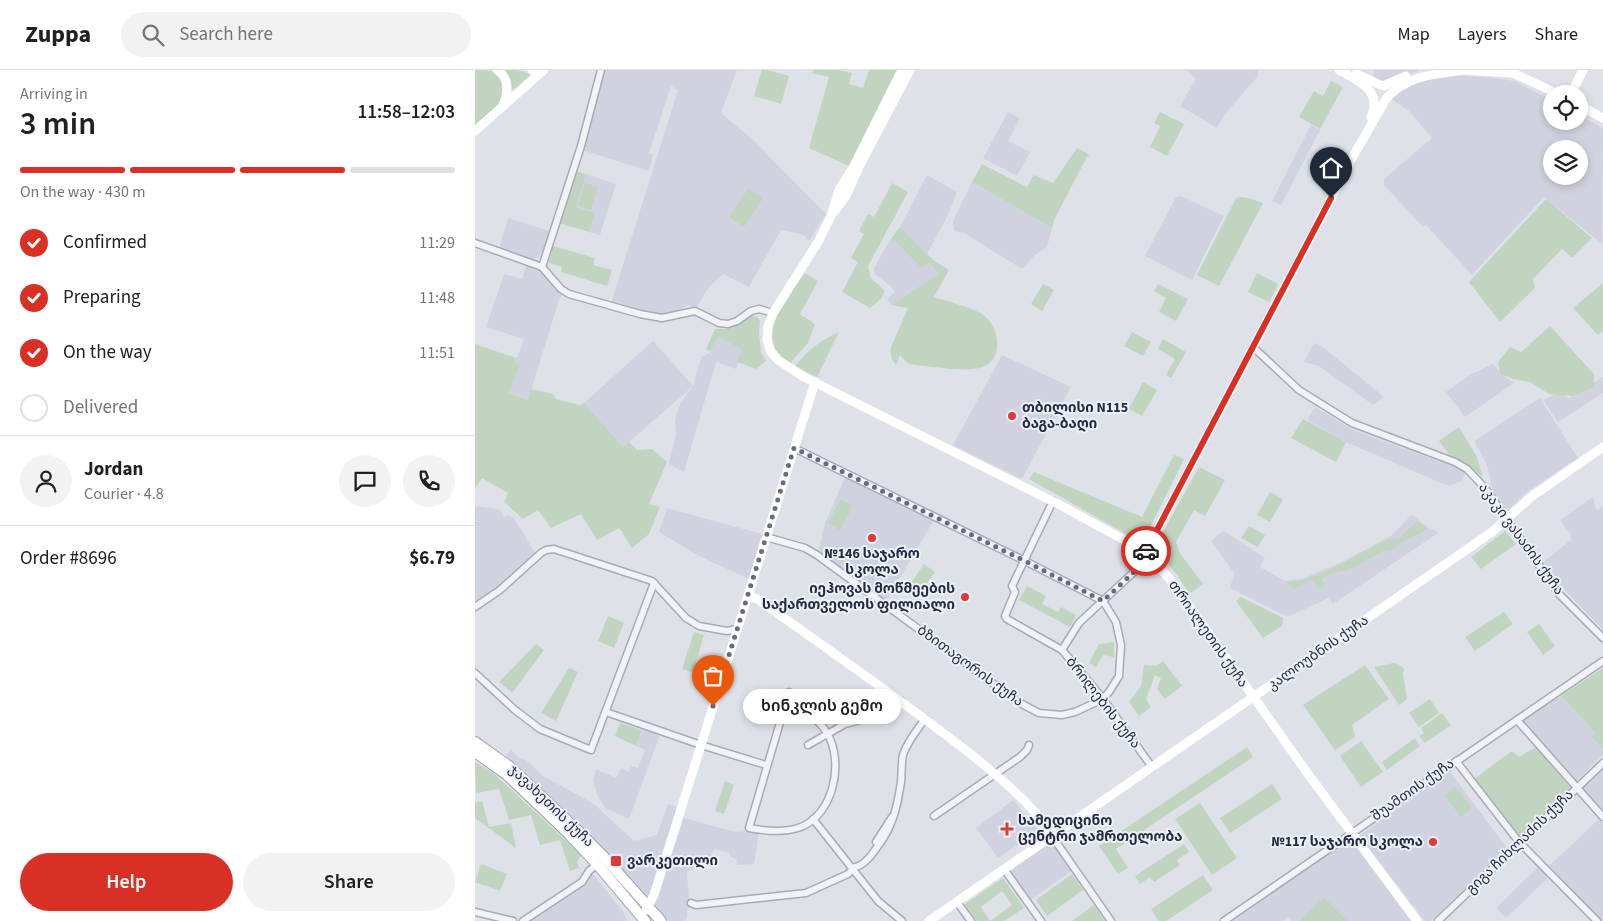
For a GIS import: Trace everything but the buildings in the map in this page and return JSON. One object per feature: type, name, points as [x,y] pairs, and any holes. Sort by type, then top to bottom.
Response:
[{"type":"main road","name":"ჯავახეთის ქუჩა","points":[[475,742],[510,766],[576,829],[661,921]]},
{"type":"main road","name":"ჯავახეთის ქუჩა","points":[[475,752],[506,774],[568,833],[597,864],[642,920]]},
{"type":"street","points":[[497,70],[503,76],[507,85],[506,98],[502,108]]},
{"type":"street","points":[[475,131],[544,70]]},
{"type":"street","points":[[542,267],[581,146],[601,70]]},
{"type":"street","points":[[831,216],[839,190],[854,166],[902,70]]},
{"type":"street","points":[[831,216],[846,196],[859,167],[910,70]]},
{"type":"street","points":[[1339,70],[1360,81],[1379,101],[1387,98]]},
{"type":"street","points":[[1349,70],[1382,85],[1388,91],[1387,98]]},
{"type":"street","points":[[1357,149],[1374,110],[1374,89],[1406,76],[1431,70]]},
{"type":"street","points":[[1062,650],[1079,623],[1148,555],[1357,149],[1387,98],[1407,81],[1464,70],[1514,71],[1543,85]]},
{"type":"street","points":[[1576,85],[1583,70]]},
{"type":"street","points":[[1588,110],[1603,118]]},
{"type":"street","name":"თრიალეთის ქუჩა","points":[[831,216],[807,261],[773,313],[768,326],[767,340],[771,352],[778,360],[815,382],[1053,501],[1148,555],[1168,577],[1351,834],[1417,921]]},
{"type":"street","points":[[475,242],[542,267],[561,289],[569,294],[640,314],[662,318],[695,311],[719,323],[728,324],[751,311],[759,309],[773,313]]},
{"type":"street","name":"აკაკი ვასაძის ქუჩა","points":[[1253,348],[1299,390],[1352,423],[1455,462],[1467,469],[1485,488],[1559,594],[1603,638]]},
{"type":"street","points":[[642,920],[654,895],[815,382]]},
{"type":"street","name":"კალოუბნის ქუჩა","points":[[929,921],[1492,532],[1531,497],[1603,447]]},
{"type":"street","points":[[794,448],[1103,601]]},
{"type":"street","name":"ბრილების ქუჩა","points":[[1053,501],[1012,586],[1015,592],[1005,616],[1007,619],[1062,650],[1103,699],[1152,767]]},
{"type":"street","name":"ბზითაგორის ქუჩა","points":[[766,537],[805,548],[1021,703],[1039,713],[1048,715],[1063,715],[1075,712],[1103,699],[1115,685],[1119,676],[1121,658],[1119,629],[1113,614],[1103,601]]},
{"type":"street","points":[[475,607],[500,590],[541,553],[551,549],[575,555],[649,580],[691,622],[710,629],[727,632],[737,629]]},
{"type":"street","points":[[475,673],[503,700],[540,729],[591,750],[654,583]]},
{"type":"street","points":[[748,595],[759,600],[925,719],[995,774],[1049,829],[1111,921]]},
{"type":"street","name":"შუამთის ქუჩა","points":[[1224,921],[1603,661]]},
{"type":"street","points":[[786,700],[807,711],[827,734],[834,749],[836,776],[833,790],[827,802],[813,820],[799,828],[762,831],[749,828],[766,765],[786,700],[789,692]]},
{"type":"street","points":[[808,745],[845,724],[887,713],[901,702]]},
{"type":"street","points":[[606,712],[766,765]]},
{"type":"street","points":[[852,869],[848,874],[830,884],[806,893],[706,904],[691,903],[805,891],[846,871],[852,869],[858,867],[872,855],[892,824],[901,783],[903,757],[907,746],[925,719]]},
{"type":"street","points":[[1517,720],[1603,817]]},
{"type":"street","points":[[934,816],[1023,754],[1029,745]]},
{"type":"street","points":[[1456,761],[1519,842],[1597,921]]},
{"type":"street","name":"გიგა ჩიხლაძის ქუჩა","points":[[1438,921],[1603,763]]},
{"type":"street","points":[[813,820],[878,901],[901,921]]},
{"type":"street","points":[[523,921],[582,882],[589,871],[597,864]]},
{"type":"street","points":[[1004,869],[1041,921]]},
{"type":"street","points":[[957,902],[971,921]]},
{"type":"street","points":[[475,912],[513,921]]},
{"type":"shaded area","points":[[606,70],[737,70],[721,113],[751,138],[826,214],[809,241],[804,235],[781,230],[749,287],[723,274],[708,288],[696,308],[689,305],[667,316],[611,303],[678,90],[671,86],[649,153],[653,154],[649,171],[582,150]]},
{"type":"shaded area","points":[[1187,70],[1258,70],[1258,76],[1225,114],[1217,128],[1180,106],[1196,79]]},
{"type":"shaded area","points":[[1375,70],[1418,71],[1381,82],[1372,79]]},
{"type":"shaded area","points":[[1440,74],[1494,78],[1514,81],[1543,96],[1543,130],[1588,130],[1588,120],[1603,128],[1602,244],[1544,197],[1472,275],[1426,225],[1423,227],[1384,185],[1384,179],[1432,138],[1409,111],[1390,98],[1406,83]]},
{"type":"shaded area","points":[[1008,112],[1020,118],[1008,141],[1030,152],[1017,176],[983,158]]},
{"type":"shaded area","points":[[1311,125],[1320,130],[1281,205],[1272,201]]},
{"type":"shaded area","points":[[586,174],[616,184],[600,235],[589,232],[594,213],[576,207]]},
{"type":"shaded area","points":[[927,175],[957,192],[947,217],[927,254],[900,227]]},
{"type":"shaded area","points":[[972,182],[1052,228],[1047,247],[1035,255],[1022,269],[964,233],[954,231],[953,221]]},
{"type":"shaded area","points":[[1178,196],[1224,216],[1192,280],[1145,256]]},
{"type":"shaded area","points":[[508,218],[549,231],[543,251],[537,258],[533,259],[499,248]]},
{"type":"shaded area","points":[[890,240],[896,242],[921,268],[930,263],[938,274],[891,305],[887,299],[895,292],[891,286],[875,274],[874,268]]},
{"type":"shaded area","points":[[527,263],[535,266],[563,295],[560,297],[528,400],[509,393],[520,365],[514,362],[524,339],[486,327],[504,274],[522,279]]},
{"type":"shaded area","points":[[716,337],[744,348],[736,369],[716,362],[684,472],[669,464],[676,434],[675,420],[680,404],[692,387],[623,447],[584,403],[653,341],[693,386],[701,357],[710,353]]},
{"type":"shaded area","points":[[1314,343],[1323,347],[1384,397],[1373,405],[1319,366],[1304,362]]},
{"type":"shaded area","name":"თბილისი N115 ბაგა-ბაღი","points":[[1002,355],[1071,387],[1022,479],[953,445]]},
{"type":"shaded area","points":[[1493,364],[1514,383],[1465,417],[1446,392],[1471,374]]},
{"type":"shaded area","points":[[1603,377],[1603,393],[1558,422],[1543,400],[1559,392],[1569,398]]},
{"type":"shaded area","points":[[1540,398],[1578,458],[1525,493],[1506,513],[1494,498],[1487,465],[1474,441]]},
{"type":"shaded area","points":[[1315,407],[1353,430],[1466,471],[1462,481],[1448,486],[1346,442],[1307,420]]},
{"type":"shaded area","name":"№146 საჯარო სკოლა","points":[[845,477],[934,520],[885,603],[818,553],[825,523]]},
{"type":"shaded area","points":[[1593,497],[1596,510],[1603,506],[1603,630],[1553,578],[1542,563],[1571,540],[1571,535],[1560,520]]},
{"type":"shaded area","points":[[475,506],[499,509],[504,517],[508,515],[514,518],[535,553],[532,560],[475,603]]},
{"type":"shaded area","points":[[667,508],[762,534],[749,579],[699,556],[659,532]]},
{"type":"shaded area","points":[[1412,514],[1431,530],[1434,529],[1438,533],[1333,604],[1328,598],[1288,617],[1230,588],[1234,573],[1211,541],[1223,531],[1227,533],[1265,558],[1260,567],[1285,581],[1304,578],[1342,562],[1391,536]]},
{"type":"shaded area","points":[[1561,696],[1596,733],[1593,737],[1603,749],[1603,755],[1575,782],[1522,721]]},
{"type":"shaded area","points":[[643,729],[660,735],[629,819],[605,808],[597,794],[593,781],[596,769],[616,778],[621,768],[629,772],[631,766],[638,768],[645,750],[636,746]]},
{"type":"shaded area","points":[[511,750],[518,757],[526,760],[543,776],[594,804],[634,841],[657,835],[668,804],[678,807],[649,896],[646,897],[504,758]]},
{"type":"shaded area","points":[[1603,768],[1603,812],[1582,789]]},
{"type":"shaded area","name":"№117 საჯარო სკოლა","points":[[1450,772],[1507,848],[1431,921],[1425,921],[1359,836]]},
{"type":"shaded area","name":"სამედიცინო ცენტრი ჯამრთელობა","points":[[1013,800],[1039,831],[998,858],[976,828]]},
{"type":"shaded area","points":[[684,818],[732,831],[749,830],[759,832],[754,864],[736,865],[737,860],[730,856],[730,853],[714,849],[711,857],[703,858],[698,867],[687,872],[690,908],[687,909],[687,918],[684,921],[669,921],[654,903]]},
{"type":"shaded area","points":[[1599,819],[1603,823],[1603,921],[1599,921],[1547,868]]},
{"type":"shaded area","points":[[1352,839],[1412,921],[1348,921],[1324,897],[1299,921],[1292,921],[1288,917],[1283,921],[1231,921]]},
{"type":"shaded area","points":[[1052,842],[1072,871],[1030,900],[1011,873],[1011,870]]},
{"type":"shaded area","points":[[1539,866],[1550,876],[1506,918],[1496,908]]},
{"type":"shaded area","points":[[593,874],[624,913],[627,921],[527,921]]},
{"type":"green space","points":[[475,70],[495,72],[502,83],[503,97],[497,107],[475,125]]},
{"type":"green space","points":[[505,70],[517,70],[531,74],[512,91],[511,82]]},
{"type":"green space","points":[[762,70],[789,76],[781,104],[754,96]]},
{"type":"green space","points":[[813,70],[837,70],[852,73],[849,84],[863,88],[869,70],[897,70],[849,166],[809,148],[829,77],[812,73]]},
{"type":"green space","points":[[1331,81],[1343,87],[1320,129],[1299,117],[1314,91],[1323,96]]},
{"type":"green space","points":[[1160,112],[1184,124],[1167,156],[1150,147],[1160,126],[1154,123]]},
{"type":"green space","points":[[1077,148],[1090,156],[1087,157],[1054,220],[1052,228],[972,182],[982,164],[1027,187],[1034,175],[1053,183]]},
{"type":"green space","points":[[575,171],[586,174],[576,207],[595,213],[589,232],[559,223]]},
{"type":"green space","points":[[585,183],[598,187],[591,210],[578,206]]},
{"type":"green space","points":[[892,183],[908,192],[868,266],[871,278],[885,291],[881,299],[870,308],[842,292],[858,262],[851,258],[864,234],[859,231],[868,214],[874,217]]},
{"type":"green space","points":[[748,189],[763,198],[744,227],[729,217]]},
{"type":"green space","points":[[1240,197],[1263,203],[1219,286],[1197,275],[1236,198]]},
{"type":"green space","points":[[1546,199],[1592,238],[1572,258],[1562,249],[1533,279],[1535,288],[1500,322],[1469,282]]},
{"type":"green space","points":[[900,227],[933,260],[949,270],[934,297],[978,312],[985,316],[993,326],[997,340],[996,352],[992,360],[985,366],[966,370],[918,365],[908,363],[900,355],[896,365],[893,361],[891,347],[908,308],[891,305],[938,274],[930,263],[921,268],[896,242],[890,240]]},
{"type":"green space","points":[[553,246],[595,258],[593,265],[612,270],[607,286],[561,272],[562,267],[549,263]]},
{"type":"green space","points":[[805,273],[818,281],[800,314],[815,324],[808,343],[790,363],[778,354],[773,343],[773,331],[782,306]]},
{"type":"green space","points":[[1257,273],[1278,284],[1269,302],[1248,292]]},
{"type":"green space","points":[[1603,283],[1603,331],[1598,335],[1573,308]]},
{"type":"green space","points":[[1043,284],[1054,290],[1042,311],[1031,304]]},
{"type":"green space","points":[[1158,284],[1188,299],[1176,321],[1159,312],[1166,298],[1154,291]]},
{"type":"green space","points":[[752,315],[760,321],[761,353],[766,361],[756,369],[737,362],[742,349],[718,337],[710,351],[706,349],[715,329],[726,329]]},
{"type":"green space","points":[[1550,326],[1594,374],[1594,387],[1572,396],[1549,394],[1530,382],[1500,374],[1498,362],[1510,347],[1521,352]]},
{"type":"green space","points":[[839,332],[817,377],[795,366],[815,346]]},
{"type":"green space","points":[[1132,332],[1151,342],[1143,356],[1124,346]]},
{"type":"green space","points":[[1163,339],[1186,352],[1171,378],[1166,375],[1175,359],[1158,349]]},
{"type":"green space","points":[[475,344],[516,358],[514,362],[520,365],[509,393],[528,400],[531,389],[553,394],[556,399],[580,405],[584,403],[623,447],[629,442],[637,450],[652,449],[667,462],[649,504],[660,507],[649,534],[632,548],[619,528],[597,540],[581,514],[551,528],[538,510],[523,519],[504,502],[508,493],[482,478],[475,489]]},
{"type":"green space","points":[[1143,382],[1157,390],[1142,416],[1129,409]]},
{"type":"green space","points":[[1303,419],[1346,442],[1336,462],[1291,438]]},
{"type":"green space","points":[[1459,427],[1477,457],[1483,478],[1466,463],[1451,457],[1439,441]]},
{"type":"green space","points":[[1174,455],[1184,459],[1145,537],[1137,540],[1029,479],[1034,472],[1142,517]]},
{"type":"green space","points":[[1199,467],[1225,480],[1205,516],[1194,510],[1176,542],[1179,552],[1203,584],[1189,594],[1178,576],[1154,548]]},
{"type":"green space","points":[[1270,492],[1283,499],[1270,522],[1257,515]]},
{"type":"green space","points":[[841,499],[853,506],[840,530],[828,523]]},
{"type":"green space","points":[[1417,521],[1428,529],[1404,541],[1389,552],[1387,549],[1347,571],[1340,571],[1322,578],[1325,587],[1317,588],[1313,580],[1294,589],[1286,582],[1295,582],[1315,576],[1381,543],[1398,539]]},
{"type":"green space","points":[[1249,526],[1265,535],[1258,547],[1241,538]]},
{"type":"green space","points":[[1505,531],[1516,544],[1481,569],[1471,557]]},
{"type":"green space","points":[[924,564],[935,572],[921,591],[911,583]]},
{"type":"green space","points":[[1027,586],[1046,596],[1042,604],[1058,612],[1061,607],[1076,615],[1070,627],[1019,600]]},
{"type":"green space","points":[[1241,597],[1283,618],[1282,626],[1263,638],[1236,601]]},
{"type":"green space","points":[[1504,612],[1513,624],[1475,651],[1465,637]]},
{"type":"green space","points":[[608,616],[624,623],[614,648],[598,641]]},
{"type":"green space","points":[[1539,624],[1555,646],[1543,655],[1527,632]]},
{"type":"green space","points":[[694,632],[704,635],[693,672],[682,669]]},
{"type":"green space","points":[[1114,642],[1114,657],[1103,655],[1096,667],[1089,663],[1099,644]]},
{"type":"green space","points":[[536,644],[544,650],[512,693],[499,682]]},
{"type":"green space","points":[[1163,661],[1182,686],[1165,699],[1157,689],[1161,678],[1155,675],[1146,699],[1151,707],[1139,716],[1129,702],[1141,686],[1144,665],[1156,666]]},
{"type":"green space","points":[[1394,663],[1404,669],[1407,699],[1399,705],[1374,667]]},
{"type":"green space","points":[[1365,665],[1389,699],[1352,725],[1355,737],[1335,750],[1303,705]]},
{"type":"green space","points":[[569,668],[578,672],[556,721],[541,713]]},
{"type":"green space","points":[[1603,668],[1603,749],[1592,737],[1596,733],[1561,696]]},
{"type":"green space","points":[[1430,699],[1439,713],[1419,727],[1409,713]]},
{"type":"green space","points":[[1442,713],[1451,725],[1425,743],[1419,736],[1424,733],[1421,728]]},
{"type":"green space","points":[[620,723],[642,730],[636,746],[615,736]]},
{"type":"green space","points":[[1415,738],[1420,746],[1387,770],[1382,762]]},
{"type":"green space","points":[[1361,741],[1383,772],[1361,787],[1340,756]]},
{"type":"green space","points":[[1247,747],[1253,757],[1116,849],[1128,868],[1118,874],[1099,846]]},
{"type":"green space","points":[[1536,747],[1572,789],[1522,837],[1519,837],[1474,779],[1512,751],[1519,757]]},
{"type":"green space","points":[[475,762],[492,772],[582,855],[577,861],[579,868],[570,871],[560,840],[540,845],[531,815],[509,820],[499,789],[476,793]]},
{"type":"green space","points":[[725,781],[734,785],[724,814],[715,811]]},
{"type":"green space","points":[[1272,784],[1282,799],[1230,833],[1220,818]]},
{"type":"green space","points":[[1455,786],[1472,808],[1461,817],[1444,795]]},
{"type":"green space","points":[[482,801],[489,827],[511,823],[516,848],[475,818],[475,803]]},
{"type":"green space","points":[[1200,803],[1237,858],[1212,875],[1175,819]]},
{"type":"green space","points":[[1184,844],[1189,852],[1177,860],[1180,865],[1154,882],[1150,877],[1140,884],[1135,876]]},
{"type":"green space","points":[[481,864],[507,874],[500,891],[475,882]]},
{"type":"green space","points":[[1072,874],[1083,890],[1047,916],[1036,900]]},
{"type":"green space","points":[[1203,875],[1213,890],[1166,921],[1159,921],[1151,909]]},
{"type":"green space","points":[[1003,878],[1024,908],[1004,921],[990,921],[977,921],[965,904]],"holes":[[[1002,891],[1012,905],[990,921],[981,907]]]},
{"type":"green space","points":[[1324,897],[1348,921],[1299,921]]},
{"type":"green space","points":[[1094,905],[1105,921],[1072,921]]},
{"type":"way so far","points":[[713,706],[794,448],[1103,601],[1150,557],[1145,553],[1146,551]]},
{"type":"place","name":"თბილისი N115 ბაგა-ბაღი","points":[[1012,416]]},
{"type":"place","name":"№146 საჯარო სკოლა","points":[[872,538]]},
{"type":"place","name":"იეჰოვას მოწმეების საქართველოს ფილიალი","points":[[965,597]]},
{"type":"place","name":"ხინკლის გემო","points":[[713,706]]},
{"type":"place","name":"სამედიცინო ცენტრი ჯამრთელობა","points":[[1007,829]]},
{"type":"place","name":"№117 საჯარო სკოლა","points":[[1433,842]]},
{"type":"place","name":"ვარკეთილი","points":[[616,861]]},
{"type":"route","points":[[1146,551],[1331,198]]}]
